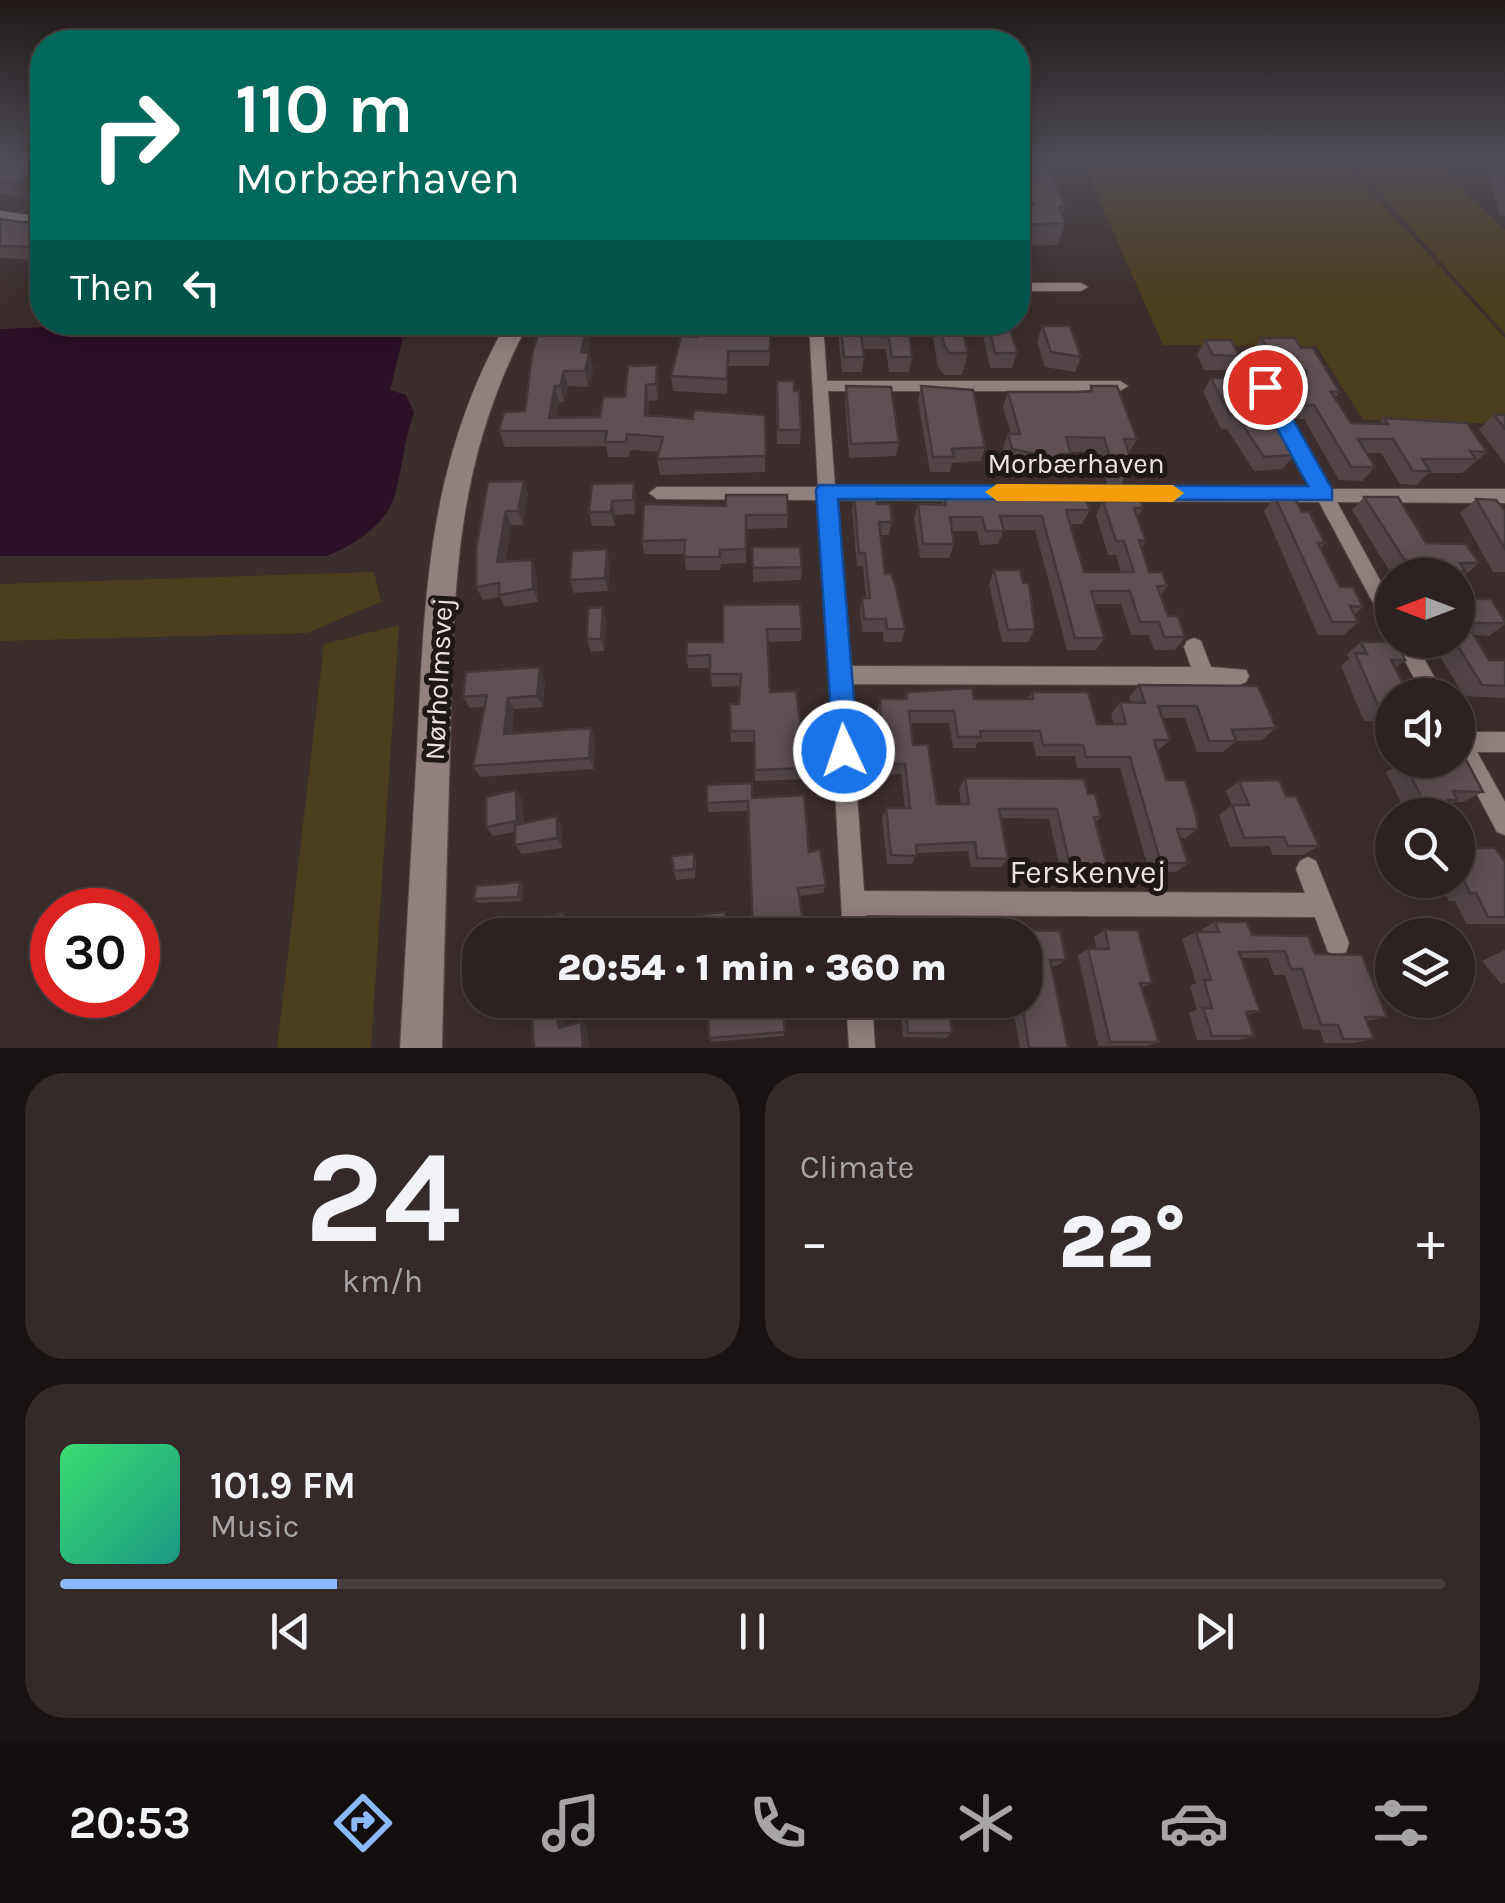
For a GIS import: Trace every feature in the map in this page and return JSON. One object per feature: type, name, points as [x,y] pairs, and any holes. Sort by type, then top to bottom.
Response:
[{"type":"street","points":[[0,215],[30,218]]},
{"type":"street","points":[[1030,288],[1062,292],[1081,287]]},
{"type":"street","name":"Nørholmsvej","points":[[421,1048],[438,637],[448,531],[460,454],[511,335]]},
{"type":"street","points":[[817,335],[854,918]]},
{"type":"street","points":[[820,386],[1094,378],[1120,386]]},
{"type":"street","points":[[1245,387],[1286,388]]},
{"type":"street","points":[[1265,387],[1375,588]]},
{"type":"street","points":[[657,493],[827,490]]},
{"type":"street","name":"Morbærhaven","points":[[827,490],[1505,496]]},
{"type":"street","points":[[1194,647],[1204,676]]},
{"type":"street","points":[[839,675],[1239,676]]},
{"type":"street","points":[[1475,741],[1505,742]]},
{"type":"street","points":[[1475,769],[1505,824]]},
{"type":"street","points":[[1308,869],[1337,943]]},
{"type":"street","name":"Ferskenvej","points":[[853,902],[1322,906]]},
{"type":"street","points":[[860,1018],[862,1048]]},
{"type":"shaded area","points":[[1103,208],[1386,208],[1505,338],[1505,424],[1363,420],[1316,346],[1163,345]]},
{"type":"shaded area","points":[[1393,208],[1482,208],[1505,230],[1505,334]]},
{"type":"shaded area","points":[[30,328],[30,335],[403,338],[390,390],[406,395],[414,413],[390,507],[362,537],[326,556],[0,556],[0,329]]},
{"type":"shaded area","points":[[374,572],[381,602],[307,633],[0,641],[0,584]]},
{"type":"shaded area","points":[[399,625],[371,1048],[277,1048],[324,644]]},
{"type":"building","points":[[1030,208],[1059,208],[1065,223],[1030,224]]},
{"type":"building","points":[[0,219],[30,222],[30,247],[0,246]]},
{"type":"building","points":[[1042,326],[1070,326],[1081,357],[1051,352]]},
{"type":"building","points":[[538,335],[585,335],[581,352],[589,353],[585,371],[564,371],[560,386],[555,386],[549,418],[600,417],[603,397],[625,397],[628,366],[657,365],[656,384],[646,385],[645,415],[693,419],[694,410],[765,415],[766,456],[657,459],[663,437],[627,434],[626,442],[605,442],[607,431],[499,431],[504,412],[525,411]]},
{"type":"building","points":[[771,335],[770,351],[728,351],[727,379],[671,376],[681,336]]},
{"type":"building","points":[[841,335],[861,335],[864,357],[844,357]]},
{"type":"building","points":[[888,335],[909,335],[912,357],[892,357]]},
{"type":"building","points":[[942,335],[963,335],[968,353],[949,353]]},
{"type":"building","points":[[991,335],[1012,335],[1017,353],[995,353]]},
{"type":"building","points":[[1261,338],[1295,338],[1301,348],[1313,348],[1340,392],[1331,392],[1351,423],[1388,424],[1384,418],[1467,423],[1487,452],[1470,451],[1476,459],[1422,459],[1430,471],[1413,471],[1393,439],[1358,439],[1375,467],[1351,467],[1314,405],[1306,405],[1292,383],[1306,377],[1306,371],[1284,364],[1255,364],[1247,349],[1268,349]]},
{"type":"building","points":[[1205,340],[1231,340],[1239,356],[1213,355]]},
{"type":"building","points":[[1211,378],[1230,378],[1257,422],[1284,422],[1292,437],[1283,437],[1294,455],[1264,457],[1236,415],[1230,415]]},
{"type":"building","points":[[777,381],[794,381],[794,391],[799,391],[801,430],[778,430]]},
{"type":"building","points":[[846,386],[891,387],[899,442],[851,444]]},
{"type":"building","points":[[921,386],[973,390],[985,447],[952,449],[954,457],[933,457]]},
{"type":"building","points":[[1091,386],[1117,386],[1137,439],[1124,439],[1133,464],[1127,464],[1129,470],[1114,470],[1104,438],[1066,437],[1071,454],[1061,454],[1063,460],[1012,449],[1008,434],[1020,434],[1008,392],[1092,391]]},
{"type":"building","points":[[1494,415],[1505,415],[1505,429]]},
{"type":"building","points":[[524,481],[518,511],[506,511],[497,562],[532,560],[533,589],[499,595],[499,583],[476,587],[476,549],[488,482]]},
{"type":"building","points":[[634,483],[633,500],[612,501],[611,512],[589,512],[592,484]]},
{"type":"building","points":[[1116,491],[1137,491],[1143,508],[1134,508],[1146,541],[1139,540],[1149,572],[1162,572],[1167,586],[1157,586],[1168,616],[1178,616],[1185,637],[1164,637],[1159,622],[1140,622],[1130,591],[1091,591],[1104,638],[1075,638],[1042,516],[1000,516],[1004,531],[986,531],[982,517],[950,517],[954,544],[923,544],[918,504],[946,505],[945,495],[1085,496],[1090,510],[1066,510],[1084,572],[1134,572],[1124,541],[1116,541],[1103,501],[1119,501]]},
{"type":"building","points":[[726,495],[787,495],[788,515],[746,515],[746,549],[720,550],[720,557],[684,557],[685,540],[642,541],[644,504],[726,506]]},
{"type":"building","points":[[854,496],[876,496],[877,504],[890,504],[892,522],[879,522],[885,574],[891,574],[895,584],[905,629],[887,629],[886,619],[864,619],[862,598],[870,598],[865,553],[859,553]]},
{"type":"building","points":[[1275,497],[1294,497],[1302,512],[1309,512],[1325,543],[1318,543],[1340,587],[1353,587],[1363,607],[1350,606],[1358,622],[1332,622]]},
{"type":"building","points":[[1364,497],[1398,497],[1426,543],[1466,544],[1479,563],[1475,563],[1475,558],[1403,558]]},
{"type":"building","points":[[1476,499],[1496,500],[1505,511],[1505,549]]},
{"type":"building","points":[[752,547],[800,547],[802,567],[753,568]]},
{"type":"building","points":[[607,549],[605,578],[570,580],[572,551]]},
{"type":"building","points":[[994,570],[1020,570],[1023,583],[1029,583],[1035,629],[1008,630]]},
{"type":"building","points":[[1475,599],[1491,599],[1505,623],[1475,623]]},
{"type":"building","points":[[800,604],[802,629],[767,629],[770,692],[796,691],[807,768],[755,770],[754,731],[731,731],[730,704],[739,704],[741,674],[710,674],[710,655],[686,656],[687,642],[723,642],[723,605]]},
{"type":"building","points":[[603,607],[601,639],[587,639],[588,608]]},
{"type":"building","points":[[1475,637],[1489,660],[1505,660],[1505,686],[1482,685],[1465,658],[1475,658]]},
{"type":"building","points":[[1361,642],[1375,642],[1375,658],[1405,660],[1391,660],[1400,678],[1375,678],[1375,699],[1355,653],[1367,654]]},
{"type":"building","points":[[540,667],[537,696],[508,698],[504,734],[591,728],[589,758],[473,766],[487,695],[463,697],[466,672]]},
{"type":"building","points":[[1139,685],[1258,686],[1276,728],[1232,730],[1236,741],[1209,741],[1197,706],[1158,706],[1170,740],[1154,740],[1166,780],[1185,780],[1196,815],[1198,829],[1177,829],[1188,863],[1161,863],[1130,757],[1086,757],[1083,745],[1043,745],[1040,731],[980,731],[981,737],[958,737],[954,711],[909,711],[913,745],[928,745],[937,804],[969,804],[965,778],[1084,779],[1088,794],[1095,794],[1101,817],[1094,817],[1108,870],[1071,870],[1057,809],[999,809],[1008,859],[977,858],[975,842],[916,845],[917,856],[891,855],[886,808],[910,808],[905,764],[887,764],[885,748],[881,748],[880,699],[907,699],[907,692],[972,688],[974,699],[1033,699],[1032,692],[1088,692],[1097,724],[1126,724],[1120,702],[1145,703]]},
{"type":"building","points":[[1475,777],[1483,792],[1453,791],[1456,798],[1422,798],[1412,778]]},
{"type":"building","points":[[1279,780],[1286,796],[1296,796],[1319,846],[1288,846],[1284,837],[1244,838],[1232,805],[1249,805],[1239,781]]},
{"type":"building","points":[[752,783],[752,798],[804,795],[809,852],[820,850],[826,885],[798,888],[802,918],[752,918],[748,801],[707,803],[707,785]]},
{"type":"building","points":[[516,790],[517,821],[486,827],[486,797]]},
{"type":"building","points":[[557,816],[557,838],[515,845],[515,825]]},
{"type":"building","points":[[1475,848],[1495,848],[1505,862],[1505,917],[1488,917],[1476,893]]},
{"type":"building","points":[[694,854],[694,869],[674,871],[672,856]]},
{"type":"building","points":[[520,882],[518,897],[474,899],[476,886]]},
{"type":"building","points":[[725,912],[725,918],[697,918]]},
{"type":"building","points":[[1215,922],[1247,922],[1252,935],[1308,936],[1315,954],[1362,955],[1375,987],[1375,1017],[1365,1017],[1374,1039],[1343,1039],[1338,1025],[1321,1025],[1302,969],[1291,969],[1285,951],[1239,952],[1260,1011],[1246,1012],[1254,1036],[1212,1036],[1203,1008],[1212,1008],[1204,980],[1211,980],[1196,932],[1219,932]]},
{"type":"building","points":[[1042,930],[1060,931],[1066,960],[1050,960],[1068,1048],[1029,1048],[1024,1018],[1042,1018]]},
{"type":"building","points":[[1105,930],[1138,930],[1152,983],[1140,983],[1159,1042],[1110,1042],[1088,949],[1109,949]]},
{"type":"building","points":[[532,1018],[557,1018],[559,1028],[581,1022],[583,1048],[534,1048]]},
{"type":"building","points":[[708,1018],[784,1018],[785,1032],[709,1038]]},
{"type":"building","points":[[907,1018],[950,1018],[952,1033],[908,1033]]},
{"type":"slow traffic","points":[[997,492],[1173,493]]},
{"type":"route","points":[[844,751],[827,490],[1324,494],[1265,387]]}]
